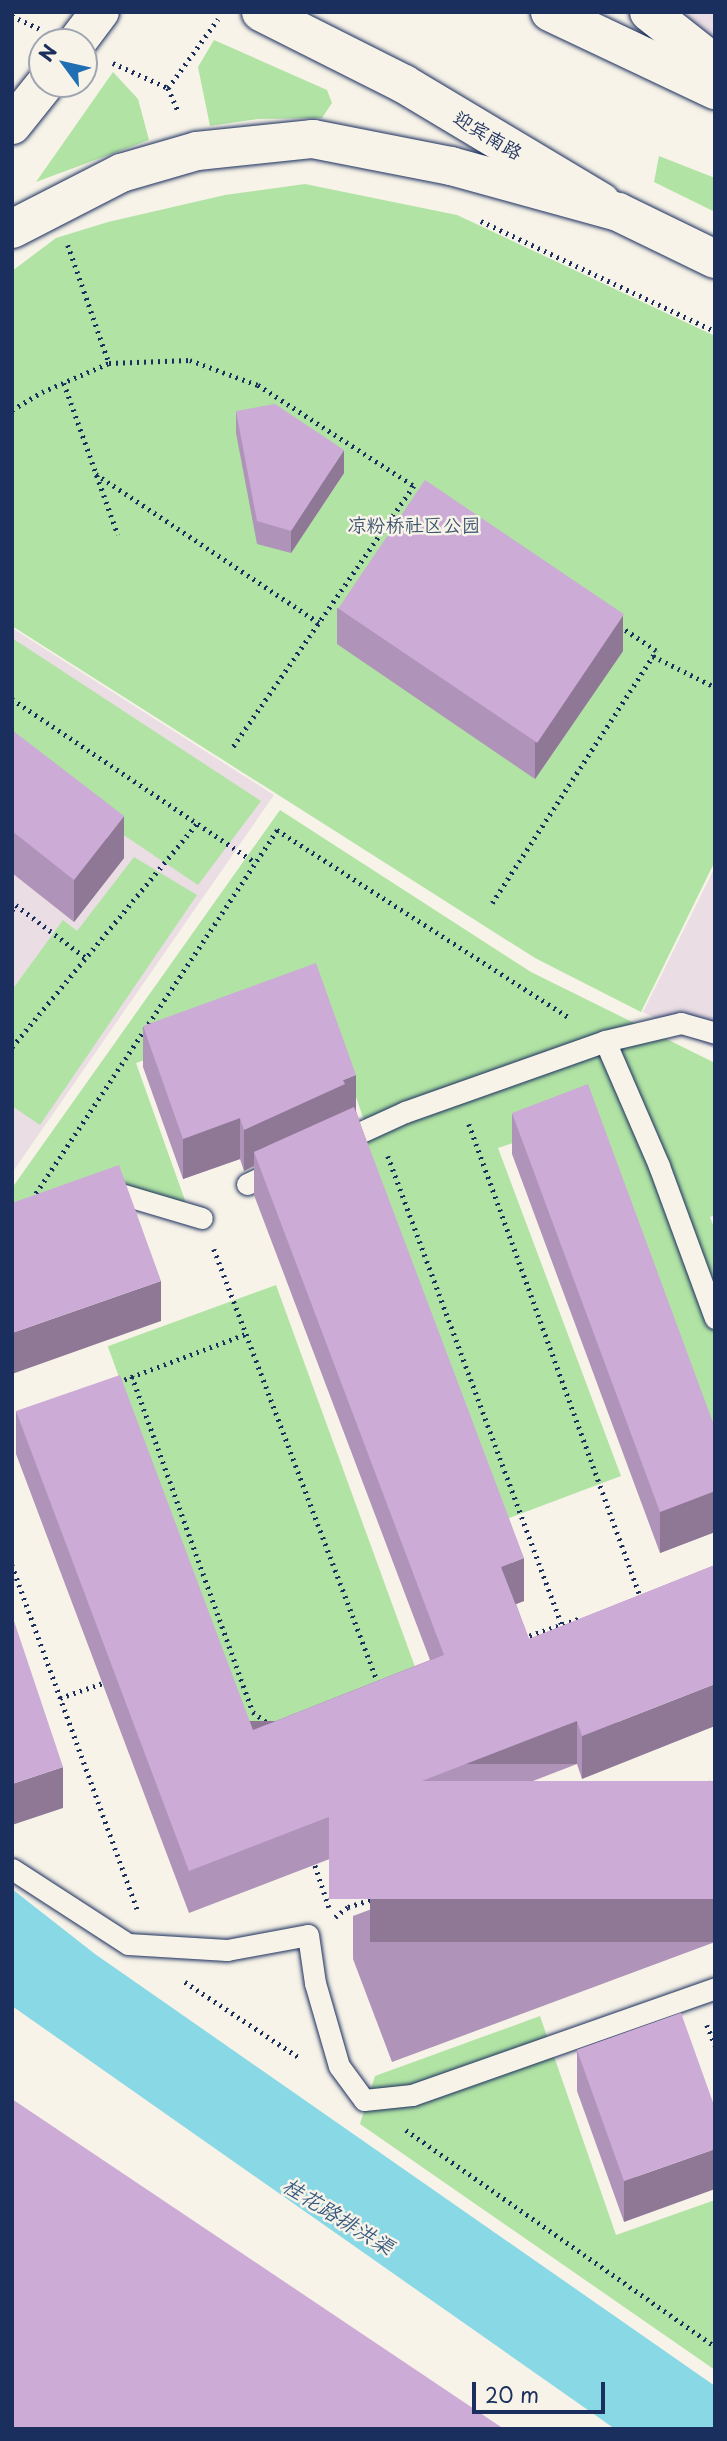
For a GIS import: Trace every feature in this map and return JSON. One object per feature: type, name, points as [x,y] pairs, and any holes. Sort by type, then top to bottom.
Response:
[{"type":"main road","name":"迎宾南路","points":[[261,12],[404,84],[618,212],[715,259]]},
{"type":"main road","points":[[550,12],[715,90]]},
{"type":"main road","points":[[649,12],[715,64]]},
{"type":"main road","points":[[12,125],[34,98]]},
{"type":"main road","points":[[12,229],[121,173],[184,154],[313,139],[451,166],[618,212]]},
{"type":"lane","points":[[317,1152],[458,1093],[605,1041],[681,1023],[715,1033]]},
{"type":"lane","points":[[605,1041],[659,1166],[715,1318]]},
{"type":"lane","points":[[247,1184],[294,1163]]},
{"type":"lane","points":[[80,1197],[106,1188],[202,1218]]},
{"type":"lane","points":[[12,1870],[128,1944],[227,1950],[308,1935],[316,1983],[339,2066],[364,2100],[412,2095],[715,1988]]},
{"type":"path","points":[[98,53],[168,88],[223,12]]},
{"type":"path","points":[[472,216],[715,331]]},
{"type":"path","points":[[66,242],[109,363]]},
{"type":"path","points":[[12,410],[109,363],[190,360],[258,385],[424,495]]},
{"type":"path","points":[[64,383],[118,535]]},
{"type":"path","points":[[96,474],[319,623]]},
{"type":"path","points":[[232,749],[413,487]]},
{"type":"path","points":[[492,902],[656,651],[610,620]]},
{"type":"path","points":[[653,656],[715,687]]},
{"type":"path","points":[[12,699],[255,862]]},
{"type":"path","points":[[12,1047],[197,823]]},
{"type":"path","points":[[26,1209],[277,830],[605,1041]]},
{"type":"path","points":[[12,910],[16,905],[86,958]]},
{"type":"path","points":[[458,1093],[641,1598]]},
{"type":"path","points":[[377,1126],[562,1625]]},
{"type":"path","points":[[202,1218],[380,1687]]},
{"type":"path","points":[[108,1385],[246,1335]]},
{"type":"path","points":[[132,1376],[253,1712],[270,1725],[275,1738]]},
{"type":"path","points":[[12,1565],[150,1946]]},
{"type":"path","points":[[628,1603],[653,1594]]},
{"type":"path","points":[[510,1643],[589,1616]]},
{"type":"path","points":[[215,1646],[227,1641]]},
{"type":"path","points":[[60,1698],[112,1680]]},
{"type":"path","points":[[368,1691],[393,1683]]},
{"type":"path","points":[[270,1725],[283,1721]]},
{"type":"path","points":[[308,1935],[348,1907],[568,1834],[715,1781]]},
{"type":"path","points":[[568,1834],[573,1847]]},
{"type":"path","points":[[312,1854],[332,1918]]},
{"type":"path","points":[[128,1944],[308,2063]]},
{"type":"path","points":[[364,2100],[715,2346]]},
{"type":"shaded area","points":[[650,12],[715,12],[715,63]]},
{"type":"shaded area","points":[[12,628],[274,795],[12,1173],[13,636]]},
{"type":"shaded area","points":[[715,867],[715,1049],[643,1012]]},
{"type":"green space","points":[[214,40],[327,90],[332,103],[322,118],[258,119],[210,126],[198,67]]},
{"type":"green space","points":[[113,72],[138,99],[149,140],[36,182],[95,98],[98,98],[98,93]]},
{"type":"green space","points":[[659,156],[715,178],[715,212],[654,182]]},
{"type":"green space","name":"凉粉桥社区公园","points":[[305,184],[457,215],[715,336],[715,861],[641,1012],[535,958],[12,626],[12,271],[56,238],[108,222],[225,195]]},
{"type":"green space","points":[[12,638],[261,801],[198,885],[12,760]]},
{"type":"green space","points":[[280,810],[531,972],[715,1063],[715,1215],[710,1217],[715,1230],[715,1459],[593,1116],[498,1148],[621,1476],[504,1520],[353,1124],[364,1120],[321,997],[136,1063],[187,1206],[12,1214],[12,1188]]},
{"type":"green space","points":[[134,857],[197,895],[40,1125],[12,1106],[12,990],[63,920],[77,931]]},
{"type":"green space","points":[[276,1285],[423,1690],[255,1751],[108,1346]]},
{"type":"green space","points":[[540,2016],[616,2235],[715,2200],[715,2370],[360,2124],[375,2076]]},
{"type":"water","name":"桂花路排洪渠","points":[[12,1889],[95,1954],[715,2386],[715,2429],[615,2429],[12,2006]]},
{"type":"building","points":[[275,404],[344,450],[291,531],[257,521],[236,411]]},
{"type":"building","points":[[425,480],[624,614],[537,743],[338,609]]},
{"type":"building","points":[[12,730],[124,816],[74,880],[12,831]]},
{"type":"building","points":[[316,963],[356,1075],[343,1080],[345,1084],[244,1130],[240,1118],[183,1139],[143,1026]]},
{"type":"building","points":[[588,1084],[715,1428],[715,1491],[660,1512],[512,1113]]},
{"type":"building","points":[[354,1107],[524,1558],[501,1567],[529,1639],[715,1565],[715,1684],[582,1736],[577,1721],[189,1871],[16,1411],[120,1375],[253,1730],[444,1655],[254,1152]]},
{"type":"building","points":[[119,1165],[161,1281],[12,1333],[12,1203]]},
{"type":"building","points":[[12,1615],[63,1767],[12,1784]]},
{"type":"building","points":[[329,1781],[715,1781],[715,1899],[329,1899]]},
{"type":"building","points":[[681,2013],[715,2108],[715,2149],[624,2181],[577,2050]]},
{"type":"building","points":[[12,2099],[504,2429],[16,2429],[12,2426]]}]
